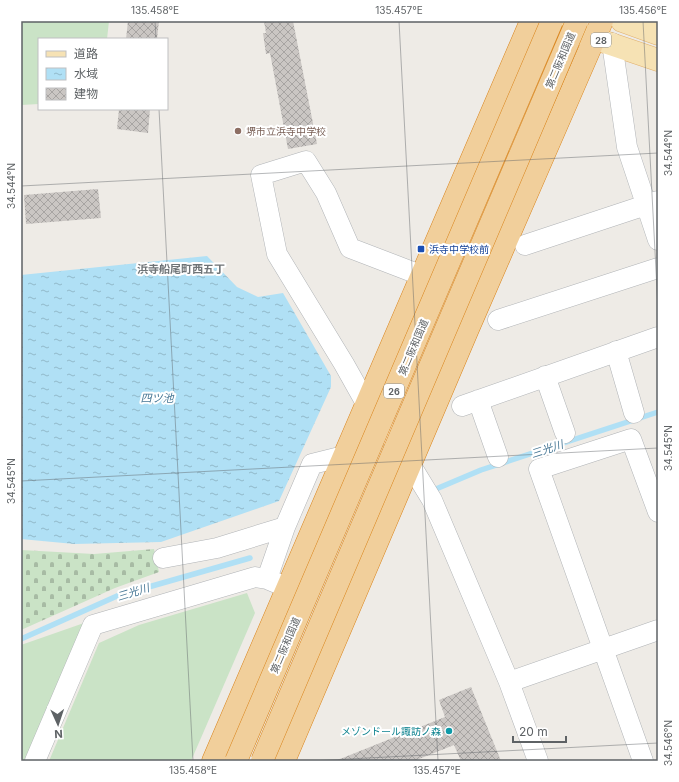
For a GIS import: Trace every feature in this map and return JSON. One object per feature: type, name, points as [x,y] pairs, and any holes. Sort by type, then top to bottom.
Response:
[{"type":"highway","name":"26","points":[[213,761],[287,586],[423,276],[531,21]]},
{"type":"highway","name":"第二阪和国道","points":[[236,761],[552,21]]},
{"type":"highway","name":"第二阪和国道","points":[[262,761],[577,21]]},
{"type":"highway","points":[[284,761],[410,464],[603,34]]},
{"type":"main road","name":"28","points":[[543,21],[603,34],[658,60]]},
{"type":"main road","points":[[622,21],[658,34]]},
{"type":"street","points":[[603,34],[627,147],[652,202],[658,240]]},
{"type":"street","points":[[423,276],[350,248],[326,193],[306,161],[261,175],[277,254],[367,404],[410,464],[432,500],[509,682],[538,761]]},
{"type":"street","points":[[525,245],[652,202]]},
{"type":"street","points":[[498,320],[658,268]]},
{"type":"street","points":[[498,457],[470,403],[658,337]]},
{"type":"street","points":[[616,351],[634,413]]},
{"type":"street","points":[[545,376],[565,433]]},
{"type":"street","points":[[643,761],[539,469],[631,439],[658,512]]},
{"type":"street","points":[[267,579],[285,527],[312,464],[344,456]]},
{"type":"street","points":[[163,558],[217,548],[285,527]]},
{"type":"street","points":[[35,761],[93,625],[255,576],[287,586]]},
{"type":"street","points":[[509,682],[658,630]]},
{"type":"green space","points":[[21,21],[109,21],[107,38],[38,38],[38,104],[21,105]]},
{"type":"green space","points":[[154,549],[159,572],[115,588],[21,630],[21,550],[94,554]]},
{"type":"green space","points":[[247,593],[255,613],[191,761],[49,761],[99,643],[139,625]]},
{"type":"green space","points":[[84,623],[25,761],[21,761],[21,645]]},
{"type":"water","name":"四ツ池","points":[[207,256],[237,287],[258,297],[283,293],[331,376],[331,387],[279,501],[161,542],[74,544],[21,539],[21,275]]},
{"type":"building","points":[[128,21],[159,21],[157,38],[126,38]]},
{"type":"building","points":[[264,21],[293,21],[317,144],[288,149],[270,53],[266,54],[263,33],[266,33]]},
{"type":"building","points":[[119,110],[150,110],[148,133],[117,129]]},
{"type":"building","points":[[98,189],[101,218],[26,224],[24,195]]},
{"type":"building","name":"メゾンドール諏訪ノ森","points":[[471,687],[501,761],[461,761],[454,745],[414,761],[335,761],[445,717],[439,700]]},
{"type":"waterway","name":"三光川","points":[[436,489],[481,470],[658,412]]},
{"type":"waterway","name":"三光川","points":[[21,639],[117,596],[250,558]]},
{"type":"place","name":"堺市立浜寺中学校","points":[[238,131]]},
{"type":"place","name":"浜寺中学校前","points":[[421,249]]},
{"type":"place","name":"メゾンドール諏訪ノ森","points":[[449,731]]},
{"type":"district","name":"浜寺船尾町西五丁","points":[[181,269]]}]
